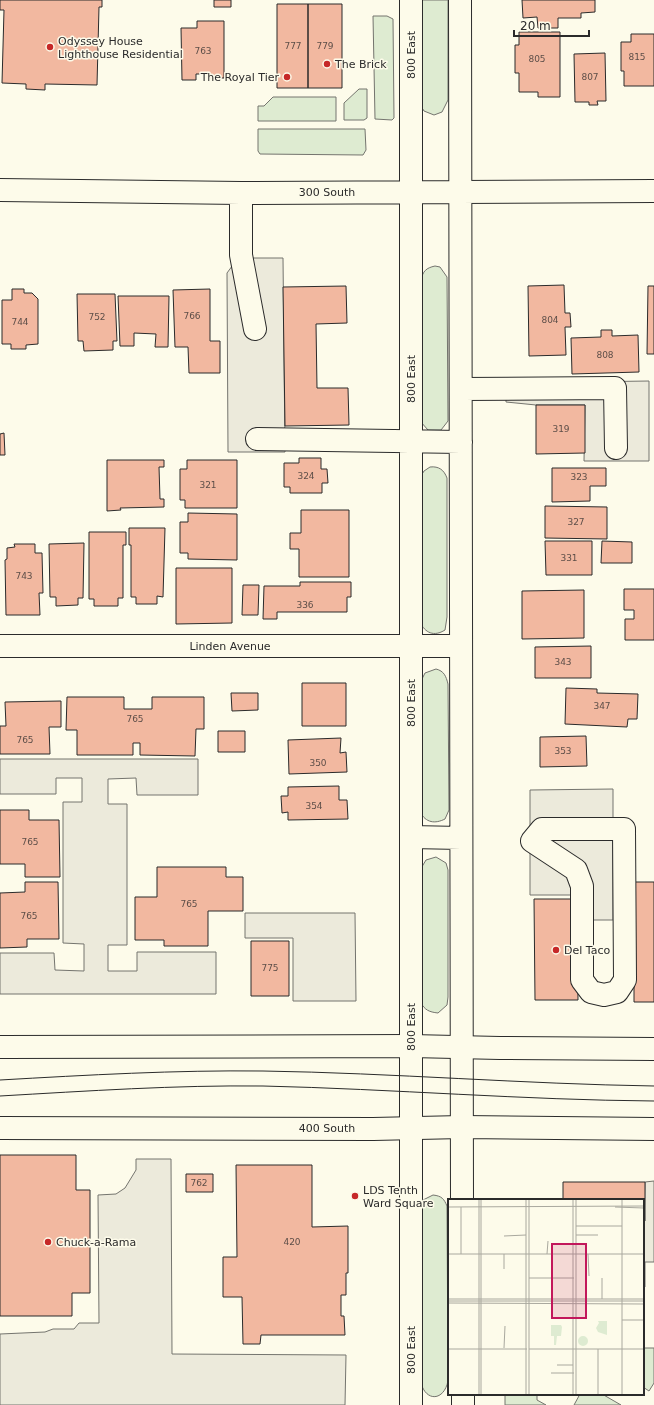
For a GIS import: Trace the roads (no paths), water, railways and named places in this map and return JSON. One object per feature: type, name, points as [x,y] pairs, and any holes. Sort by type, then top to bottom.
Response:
[{"type":"street","name":"800 East","points":[[411,0],[411,1405]]},
{"type":"street","points":[[460,0],[462,1199]]},
{"type":"street","name":"300 South","points":[[0,190],[241,193],[654,192]]},
{"type":"street","points":[[241,193],[241,255],[254,329]]},
{"type":"street","points":[[461,389],[615,388],[616,448]]},
{"type":"street","points":[[257,439],[461,442]]},
{"type":"street","name":"Linden Avenue","points":[[0,646],[461,646]]},
{"type":"street","points":[[542,829],[624,829],[625,980],[617,992],[604,994],[591,992],[582,980],[582,886],[576,870],[532,841],[542,829]]},
{"type":"street","points":[[411,837],[461,838]]},
{"type":"street","points":[[0,1047],[411,1046],[654,1049]]},
{"type":"street","name":"400 South","points":[[0,1128],[462,1127],[654,1129]]},
{"type":"tram line","points":[[0,1080],[164,1072],[263,1071],[654,1086]]},
{"type":"tram line","points":[[0,1096],[164,1087],[263,1086],[361,1089],[556,1099],[654,1101]]},
{"type":"place","name":"Odyssey House Lighthouse Residential","points":[[50,47]]},
{"type":"place","name":"The Brick","points":[[327,64]]},
{"type":"place","name":"The Royal Tier","points":[[287,77]]},
{"type":"place","name":"Del Taco","points":[[556,950]]},
{"type":"place","name":"LDS Tenth Ward Square","points":[[355,1196]]},
{"type":"place","name":"Chuck-a-Rama","points":[[48,1242]]}]
